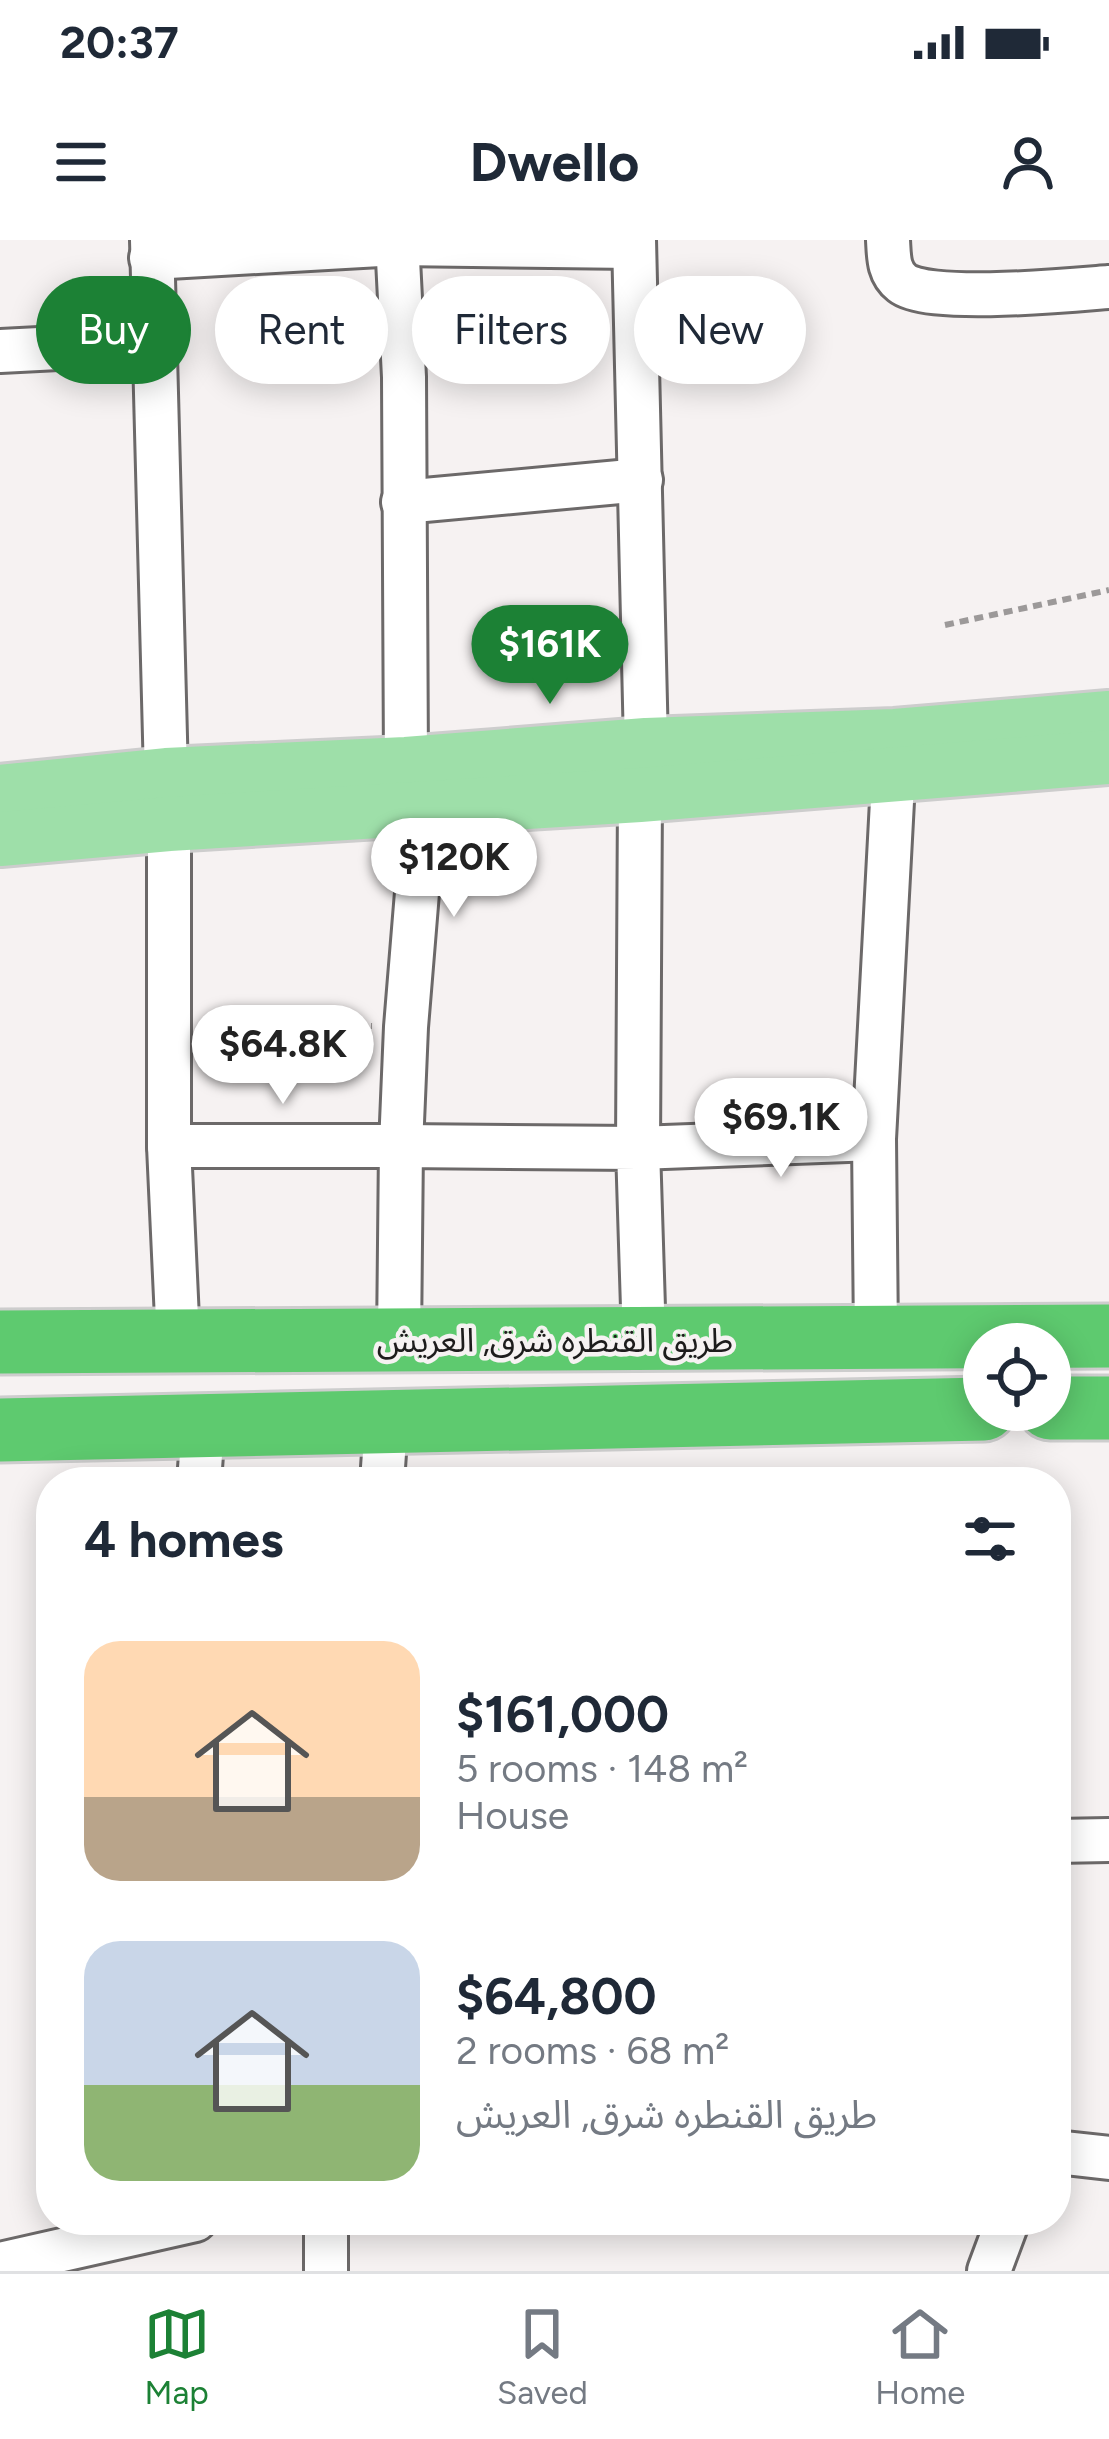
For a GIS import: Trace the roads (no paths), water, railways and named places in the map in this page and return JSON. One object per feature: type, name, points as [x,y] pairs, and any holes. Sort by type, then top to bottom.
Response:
[{"type":"highway","name":"طريق القنطره شرق, العريش","points":[[0,1342],[1109,1336]]},
{"type":"highway","points":[[1071,1408],[1109,1408]]},
{"type":"highway","points":[[0,1430],[201,1455],[384,1453],[963,1411]]},
{"type":"main road","points":[[895,754],[1109,718]]},
{"type":"main road","points":[[0,792],[167,800],[895,754],[1109,757]]},
{"type":"main road","points":[[0,839],[167,800]]},
{"type":"street","points":[[888,240],[890,266],[897,279],[922,292],[1022,293],[1109,287]]},
{"type":"street","points":[[397,242],[415,786],[401,1146],[399,1341]]},
{"type":"street","points":[[152,249],[397,242],[634,243],[641,480],[638,1148],[644,1340]]},
{"type":"street","points":[[0,350],[36,348]]},
{"type":"street","points":[[156,384],[167,800],[167,1021],[178,1342]]},
{"type":"street","points":[[403,502],[641,480]]},
{"type":"street","points":[[876,1338],[874,1139],[895,754]]},
{"type":"street","points":[[170,1146],[638,1148],[874,1139]]},
{"type":"street","points":[[1071,1841],[1109,1840]]},
{"type":"street","points":[[1071,2154],[1109,2158]]},
{"type":"street","points":[[0,2264],[108,2235]]},
{"type":"street","points":[[326,2235],[326,2271]]},
{"type":"street","points":[[988,2271],[1002,2235]]}]
